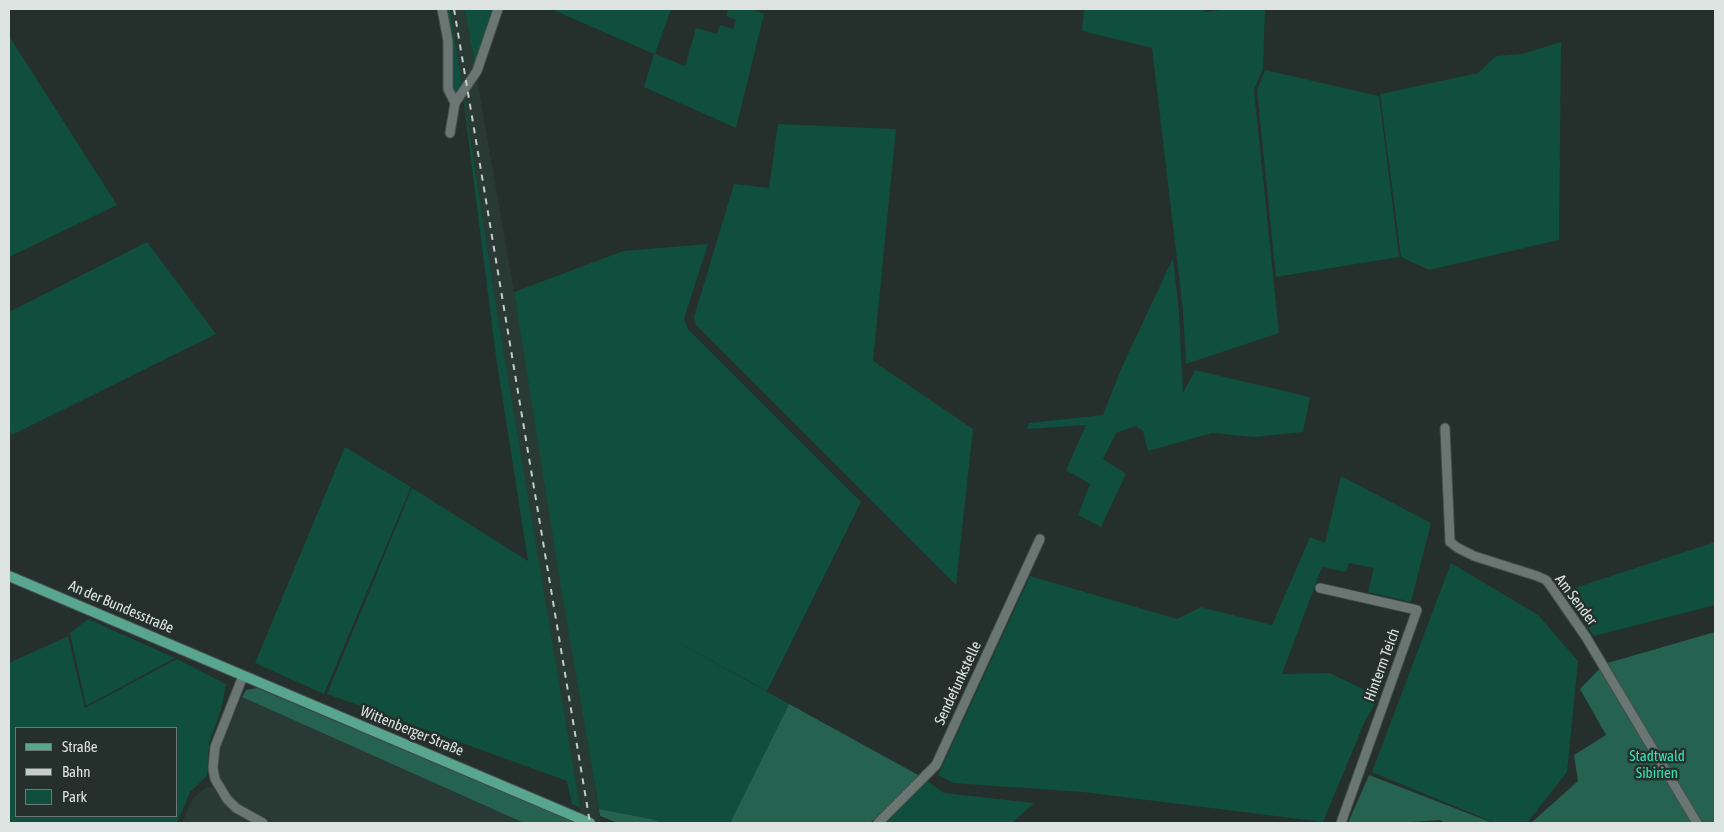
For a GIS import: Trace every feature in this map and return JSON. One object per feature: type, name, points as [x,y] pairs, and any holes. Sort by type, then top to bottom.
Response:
[{"type":"main road","name":"An der Bundesstraße","points":[[9,576],[222,667]]},
{"type":"main road","name":"Wittenberger Straße","points":[[222,667],[590,823]]},
{"type":"street","points":[[442,9],[448,41],[448,89],[455,103]]},
{"type":"street","points":[[450,133],[455,103],[477,70],[498,9]]},
{"type":"street","name":"Am Sender","points":[[1445,428],[1450,542],[1474,556],[1546,580],[1586,637],[1697,823]]},
{"type":"street","name":"Sendefunkstelle","points":[[878,823],[936,765],[1040,539]]},
{"type":"street","name":"Hinterm Teich","points":[[1320,588],[1417,610],[1341,823]]},
{"type":"street","points":[[243,676],[215,747],[213,768],[215,779],[227,799],[236,808],[263,823]]},
{"type":"shaded area","points":[[450,9],[465,9],[514,292],[601,823],[582,823],[496,305]]},
{"type":"shaded area","points":[[242,697],[524,823],[182,823],[193,798],[207,787],[211,787],[220,777],[219,749]]},
{"type":"green space","points":[[444,9],[450,9],[462,85],[455,95],[452,94]]},
{"type":"green space","points":[[465,9],[492,9],[475,67]]},
{"type":"green space","points":[[551,9],[671,9],[655,54],[685,66],[696,28],[717,34],[720,25],[733,29],[736,20],[726,16],[728,9],[751,9],[764,14],[736,128],[644,87],[654,54]]},
{"type":"green space","points":[[1084,9],[1204,9],[1205,12],[1227,9],[1265,9],[1263,69],[1254,90],[1279,333],[1186,364],[1183,311],[1152,48],[1082,31]]},
{"type":"green space","points":[[9,36],[117,205],[9,257]]},
{"type":"green space","points":[[1561,42],[1559,240],[1429,270],[1401,257],[1380,94],[1478,73],[1496,56],[1522,54]]},
{"type":"green space","points":[[1265,70],[1379,96],[1399,257],[1276,277],[1257,90]]},
{"type":"green space","points":[[463,97],[580,808],[572,804],[567,781],[327,694],[412,488],[528,561],[496,357]]},
{"type":"green space","points":[[778,124],[896,129],[873,361],[973,429],[956,585],[696,325],[694,317],[734,184],[769,188]]},
{"type":"green space","points":[[147,242],[216,334],[12,435],[9,430],[9,312]]},
{"type":"green space","points":[[708,244],[684,319],[688,329],[861,502],[767,691],[665,635],[789,704],[730,823],[662,823],[651,819],[599,809],[559,575],[514,292],[623,251]]},
{"type":"green space","points":[[1173,258],[1179,312],[1183,393],[1195,370],[1310,397],[1303,432],[1254,437],[1212,433],[1148,451],[1143,431],[1136,426],[1116,433],[1103,459],[1126,474],[1101,527],[1078,515],[1090,484],[1066,470],[1086,425],[1027,429],[1029,423],[1103,415],[1121,369]]},
{"type":"green space","points":[[345,447],[411,487],[324,694],[255,663]]},
{"type":"green space","points":[[1341,476],[1431,523],[1411,602],[1368,592],[1374,568],[1349,563],[1346,572],[1322,567],[1282,674],[1330,673],[1379,697],[1365,721],[1323,822],[1083,792],[953,783],[938,775],[1030,576],[1177,619],[1201,607],[1272,625],[1310,537],[1325,543]]},
{"type":"green space","points":[[1715,542],[1715,605],[1594,636],[1562,592]]},
{"type":"green space","points":[[1451,563],[1538,615],[1578,661],[1567,772],[1527,823],[1495,823],[1372,772]]},
{"type":"green space","points":[[88,619],[175,658],[86,706],[70,633]]},
{"type":"green space","name":"Stadtwald Sibirien","points":[[1715,632],[1715,823],[1531,823],[1578,781],[1574,755],[1606,735],[1580,689],[1604,664]]},
{"type":"green space","points":[[68,636],[85,708],[177,659],[226,684],[221,710],[209,743],[207,776],[190,792],[177,823],[9,823],[9,663]]},
{"type":"green space","points":[[257,688],[576,823],[524,823],[242,697],[246,690]]},
{"type":"green space","points":[[789,704],[920,776],[870,823],[730,823]]},
{"type":"green space","points":[[1369,775],[1493,823],[1445,823],[1440,820],[1410,823],[1348,823]]},
{"type":"green space","points":[[926,780],[944,793],[1034,803],[1012,823],[885,823]]},
{"type":"green space","points":[[599,809],[651,819],[662,823],[618,823],[600,816]]},
{"type":"railway","points":[[454,9],[590,823]]}]
